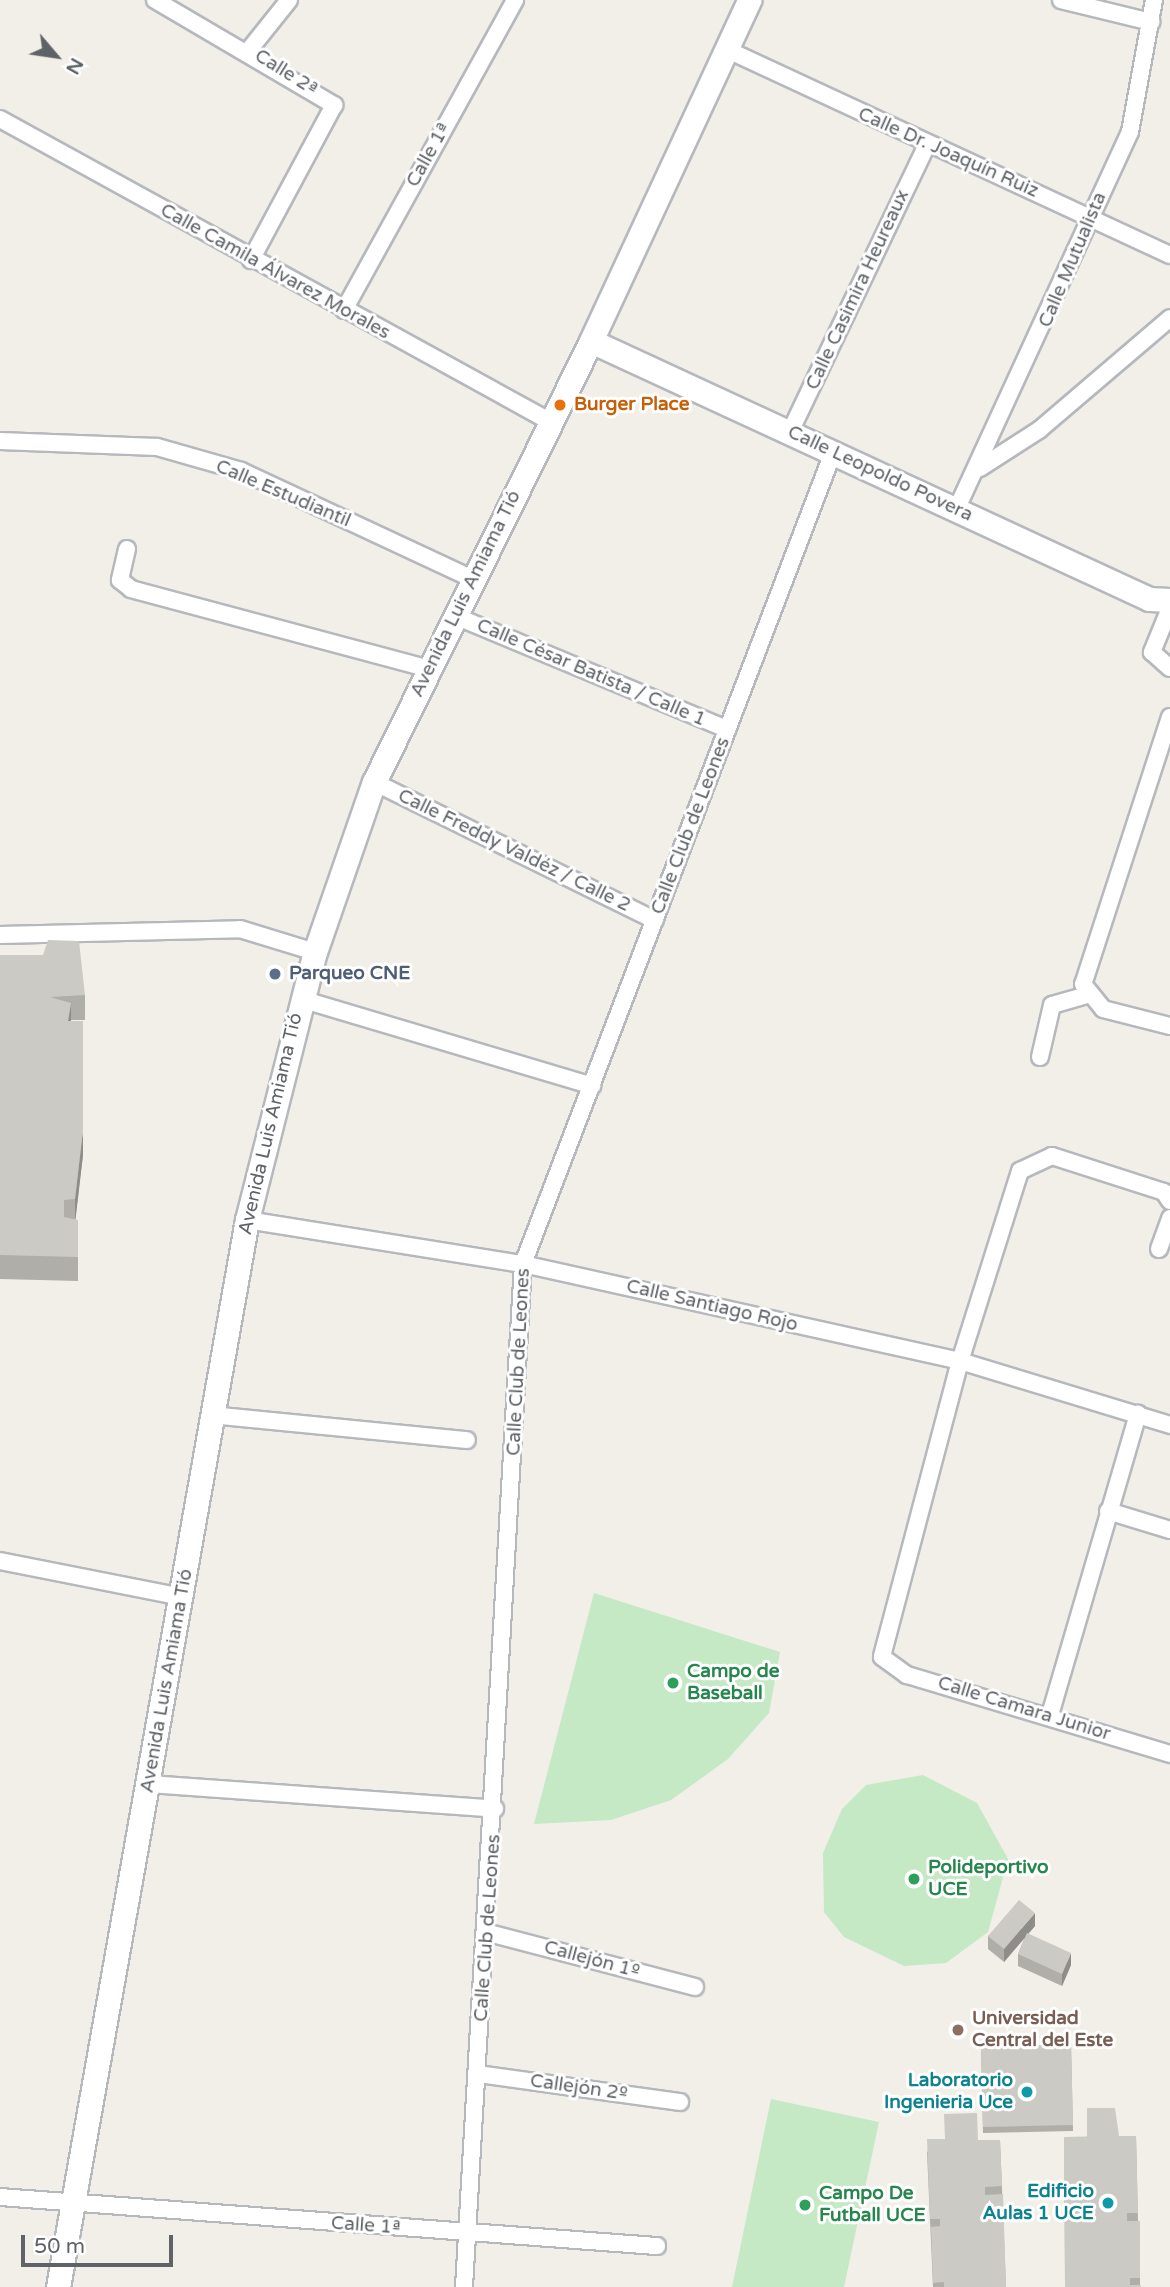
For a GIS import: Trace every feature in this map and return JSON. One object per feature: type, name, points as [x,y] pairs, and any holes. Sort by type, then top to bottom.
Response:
[{"type":"main road","name":"Avenida Luis Amiama Tió","points":[[58,2287],[150,1784],[211,1415],[247,1220],[300,999],[374,782],[591,341],[749,0]]},
{"type":"main road","name":"Calle Leopoldo Povera","points":[[591,341],[834,450],[1149,599],[1170,600]]},
{"type":"street","name":"Calle 2ª","points":[[155,0],[250,51],[334,104],[251,260]]},
{"type":"street","points":[[250,51],[289,0]]},
{"type":"street","name":"Calle 1ª","points":[[344,310],[515,0]]},
{"type":"street","points":[[1061,0],[1151,22]]},
{"type":"street","name":"Calle Mutualista","points":[[957,508],[980,468],[1090,214],[1130,132],[1154,0]]},
{"type":"street","name":"Calle Dr. Joaquín Ruiz","points":[[726,50],[926,147],[1090,214],[1170,255]]},
{"type":"street","name":"Calle Camila Álvarez Morales","points":[[0,119],[251,260],[551,422]]},
{"type":"street","name":"Calle Casimira Heureaux","points":[[790,432],[926,147]]},
{"type":"street","points":[[980,468],[1039,430],[1170,318]]},
{"type":"street","name":"Calle Estudiantil","points":[[0,441],[158,447],[241,471],[473,579]]},
{"type":"street","name":"Calle Club de Leones","points":[[464,2287],[489,1933],[523,1264],[834,450]]},
{"type":"street","points":[[127,549],[120,580],[131,589],[429,669]]},
{"type":"street","points":[[1170,608],[1152,652],[1170,668]]},
{"type":"street","name":"Calle César Batista / Calle 1","points":[[455,616],[727,729]]},
{"type":"street","points":[[1170,718],[1086,969],[1087,995],[1103,1009],[1170,1026]]},
{"type":"street","name":"Calle Freddy Valdéz / Calle 2","points":[[374,782],[655,920]]},
{"type":"street","points":[[0,935],[240,929],[315,952]]},
{"type":"street","points":[[1040,1057],[1052,1005],[1087,995]]},
{"type":"street","points":[[300,999],[592,1086]]},
{"type":"street","points":[[960,1361],[1027,1163],[1052,1156],[1164,1192],[1170,1201]]},
{"type":"street","points":[[1158,1249],[1170,1218]]},
{"type":"street","name":"Calle Santiago Rojo","points":[[247,1220],[523,1264],[960,1361],[1170,1425]]},
{"type":"street","name":"Calle Camara Junior","points":[[960,1361],[882,1657],[907,1675],[1050,1715],[1170,1754]]},
{"type":"street","points":[[1050,1715],[1138,1414]]},
{"type":"street","points":[[211,1415],[467,1440]]},
{"type":"street","points":[[1108,1511],[1170,1530]]},
{"type":"street","points":[[0,1561],[182,1597]]},
{"type":"street","points":[[150,1784],[495,1809]]},
{"type":"street","name":"Callejón 1º","points":[[489,1933],[695,1987]]},
{"type":"street","name":"Callejón 2º","points":[[478,2074],[680,2102]]},
{"type":"street","name":"Calle 1ª","points":[[0,2197],[74,2205],[657,2246]]},
{"type":"green space","name":"Campo de Baseball","points":[[594,1593],[780,1652],[769,1713],[728,1759],[671,1800],[611,1820],[534,1824]]},
{"type":"green space","name":"Polideportivo UCE","points":[[923,1775],[977,1803],[1008,1859],[988,1932],[946,1963],[904,1966],[844,1937],[824,1912],[823,1853],[842,1809],[866,1785]]},
{"type":"green space","name":"Campo De Futball UCE","points":[[771,2099],[879,2122],[844,2287],[732,2287]]},
{"type":"building","points":[[48,940],[79,941],[85,995],[50,997],[71,1003],[68,1021],[83,1021],[83,1130],[75,1199],[64,1200],[64,1217],[78,1220],[78,1257],[0,1255],[0,955],[43,955]]},
{"type":"building","points":[[1019,1900],[1035,1913],[1004,1949],[988,1936]]},
{"type":"building","points":[[1027,1933],[1071,1953],[1062,1974],[1018,1954]]},
{"type":"building","name":"Laboratorio Ingenieria Uce","points":[[1071,2044],[1073,2125],[983,2127],[981,2047]]},
{"type":"building","name":"Edificio Aulas 1 UCE","points":[[1087,2108],[1115,2108],[1119,2136],[1136,2136],[1138,2213],[1127,2213],[1127,2221],[1140,2221],[1140,2278],[1130,2278],[1130,2285],[1141,2287],[1065,2287],[1065,2194],[1078,2194],[1078,2186],[1064,2186],[1064,2137],[1087,2137]]},
{"type":"building","points":[[977,2113],[978,2140],[1000,2140],[1002,2186],[985,2187],[985,2195],[1003,2194],[1006,2287],[944,2287],[944,2282],[933,2283],[931,2227],[940,2226],[940,2219],[930,2219],[927,2139],[945,2139],[944,2114]]},
{"type":"place","name":"Burger Place","points":[[560,405]]},
{"type":"place","name":"Parqueo CNE","points":[[275,974]]},
{"type":"place","name":"Campo de Baseball","points":[[673,1683]]},
{"type":"place","name":"Polideportivo UCE","points":[[914,1879]]},
{"type":"place","name":"Universidad Central del Este","points":[[958,2030]]},
{"type":"place","name":"Laboratorio Ingenieria Uce","points":[[1027,2092]]},
{"type":"place","name":"Edificio Aulas 1 UCE","points":[[1108,2203]]},
{"type":"place","name":"Campo De Futball UCE","points":[[805,2205]]}]
